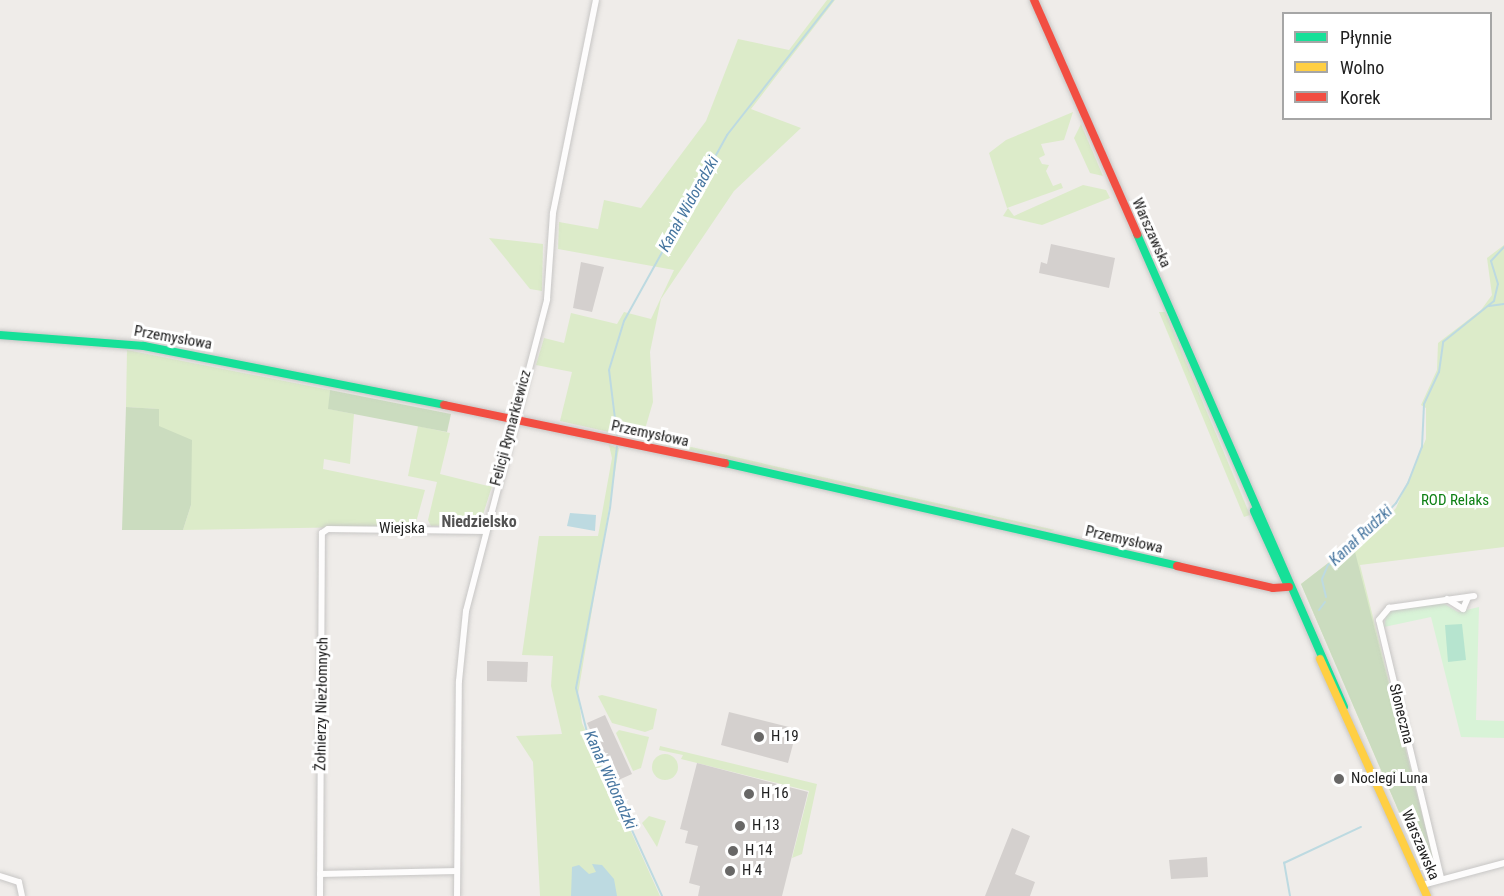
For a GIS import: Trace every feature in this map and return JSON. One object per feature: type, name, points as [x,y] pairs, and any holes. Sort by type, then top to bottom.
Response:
[{"type":"street","name":"Felicji Rymarkiewicz","points":[[457,896],[460,659],[484,531],[547,299],[553,213],[596,0]]},
{"type":"street","name":"Warszawska","points":[[1034,0],[1289,587],[1427,896]]},
{"type":"street","name":"Przemysłowa","points":[[0,335],[144,346],[513,420],[1273,588],[1289,587]]},
{"type":"street","name":"Wiejska","points":[[322,533],[328,529],[484,531]]},
{"type":"street","name":"Żołnierzy Niezłomnych","points":[[320,896],[322,533]]},
{"type":"street","points":[[1471,596],[1463,609],[1447,599],[1471,596]]},
{"type":"street","name":"Słoneczna","points":[[1441,878],[1379,620],[1389,608],[1447,599]]},
{"type":"street","points":[[1422,885],[1441,878],[1504,863]]},
{"type":"street","points":[[320,874],[457,871]]},
{"type":"street","points":[[0,876],[19,882],[22,896]]},
{"type":"green space","points":[[827,0],[835,0],[751,109],[801,128],[734,191],[661,299],[650,352],[653,402],[643,436],[1055,530],[1051,531],[560,421],[572,372],[536,365],[544,338],[564,343],[571,313],[617,324],[624,312],[651,319],[674,270],[558,249],[559,222],[598,229],[604,200],[641,208],[706,121],[738,39],[789,50]]},
{"type":"green space","points":[[1073,112],[1064,140],[1041,144],[1045,155],[1039,158],[1042,164],[1049,165],[1046,171],[1053,186],[1061,183],[1063,188],[1007,208],[989,153],[1006,140]]},
{"type":"green space","points":[[1081,124],[1103,176],[1090,173],[1074,138]]},
{"type":"green space","points":[[1083,185],[1106,190],[1110,198],[1042,225],[1003,216],[1008,208],[1014,216]]},
{"type":"green space","points":[[489,238],[543,244],[542,291],[530,289]]},
{"type":"green space","name":"ROD Relaks","points":[[1504,245],[1504,547],[1360,565],[1437,874],[1427,877],[1301,584],[1354,543],[1356,551],[1396,508],[1426,439],[1426,408],[1421,405],[1437,370],[1438,343],[1481,310],[1492,295],[1487,258]]},
{"type":"green space","points":[[1159,312],[1165,312],[1250,515],[1244,517]]},
{"type":"green space","points":[[127,350],[330,390],[329,409],[354,414],[350,464],[324,459],[323,469],[425,490],[415,526],[183,530],[191,505],[158,426],[158,409],[126,407]]},
{"type":"green space","points":[[330,390],[451,414],[447,432],[328,409]]},
{"type":"green space","points":[[126,407],[159,409],[159,426],[192,440],[191,505],[183,530],[122,530]]},
{"type":"green space","points":[[418,426],[450,433],[440,474],[488,486],[490,481],[493,483],[480,524],[431,526],[428,520],[437,482],[408,476]]},
{"type":"green space","points":[[609,445],[619,448],[578,694],[582,723],[660,896],[540,896],[533,762],[516,736],[562,734],[551,686],[553,656],[522,655],[539,536],[598,536],[612,458]]},
{"type":"green space","points":[[1353,544],[1437,874],[1427,877],[1301,584]]},
{"type":"green space","points":[[1443,603],[1458,612],[1479,607],[1476,720],[1504,721],[1504,738],[1461,737],[1431,617],[1384,627],[1387,611]]},
{"type":"green space","points":[[1462,624],[1466,660],[1448,662],[1445,625]]},
{"type":"green space","points":[[602,695],[657,709],[653,729],[645,732],[612,723],[598,696]]},
{"type":"green space","points":[[619,730],[649,737],[641,768],[633,771],[616,733]]},
{"type":"green space","points":[[660,746],[817,784],[802,854],[792,858],[809,791],[681,759],[683,755],[659,750]]},
{"type":"green space","points":[[665,754],[674,758],[678,767],[674,776],[665,780],[656,776],[652,767],[656,758]]},
{"type":"green space","points":[[649,816],[666,821],[657,847],[642,823]]},
{"type":"water","points":[[570,513],[596,515],[595,531],[567,526]]},
{"type":"water","points":[[592,864],[602,865],[614,879],[617,896],[571,896],[572,867],[579,865],[589,874],[596,872]]},
{"type":"building","points":[[1051,244],[1115,258],[1109,288],[1039,273],[1041,262],[1047,264]]},
{"type":"building","points":[[581,262],[604,267],[592,312],[573,308]]},
{"type":"building","points":[[487,661],[528,662],[527,682],[487,681]]},
{"type":"building","name":"H 19","points":[[729,712],[797,729],[788,763],[721,745]]},
{"type":"building","points":[[605,715],[632,774],[614,782],[587,723]]},
{"type":"building","points":[[697,763],[808,792],[782,896],[698,896],[700,886],[689,883],[698,846],[685,843],[688,831],[680,829]]},
{"type":"building","points":[[1012,828],[1030,836],[1015,874],[1035,882],[1030,896],[985,896]]},
{"type":"building","points":[[1207,857],[1208,877],[1171,879],[1169,860]]},
{"type":"waterway","name":"Kanał Widoradzki","points":[[617,435],[609,370],[624,321],[727,135],[833,0]]},
{"type":"waterway","name":"Kanał Rudzki","points":[[1326,597],[1322,579],[1328,565],[1359,542],[1396,503],[1408,483],[1422,447],[1424,404],[1439,372],[1443,342],[1494,301],[1498,284],[1491,261],[1504,247]]},
{"type":"waterway","points":[[1489,306],[1504,304]]},
{"type":"waterway","name":"Kanał Widoradzki","points":[[617,446],[610,508],[576,688],[587,732],[662,896]]},
{"type":"waterway","name":"Kanał Rudzki","points":[[1319,610],[1325,602]]},
{"type":"waterway","name":"Kanał Rudzki","points":[[1290,896],[1284,863],[1361,827]]},
{"type":"traffic: fast","points":[[1137,234],[1344,707]]},
{"type":"traffic: fast","points":[[0,335],[144,346],[444,405]]},
{"type":"traffic: fast","points":[[725,463],[1177,566]]},
{"type":"traffic: fast","points":[[1254,511],[1288,586]]},
{"type":"traffic: slow","points":[[1320,659],[1427,896]]},
{"type":"traffic: jam","points":[[1034,0],[1137,234]]},
{"type":"traffic: jam","points":[[444,405],[725,463]]},
{"type":"traffic: jam","points":[[1177,566],[1273,588],[1289,587]]},
{"type":"place","name":"H 19","points":[[759,737]]},
{"type":"place","name":"Noclegi Luna","points":[[1339,779]]},
{"type":"place","name":"H 16","points":[[749,794]]},
{"type":"place","name":"H 13","points":[[740,826]]},
{"type":"place","name":"H 14","points":[[733,851]]},
{"type":"place","name":"H 4","points":[[730,871]]},
{"type":"district","name":"Niedzielsko","points":[[479,522]]}]
